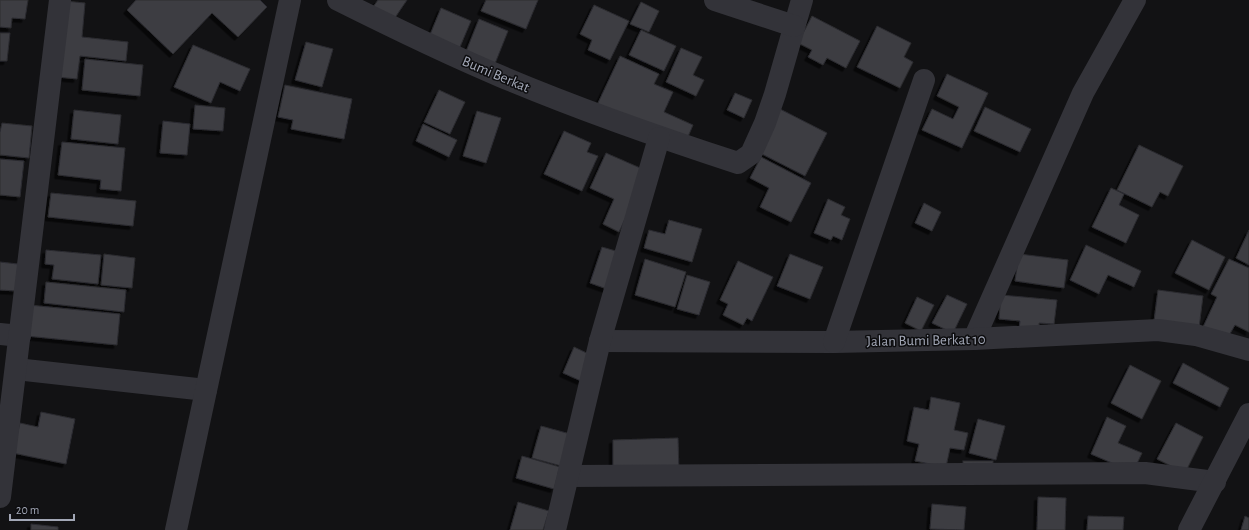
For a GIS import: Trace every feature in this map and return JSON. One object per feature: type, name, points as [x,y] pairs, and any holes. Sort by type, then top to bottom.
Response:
[{"type":"street","points":[[0,497],[16,369],[10,335],[60,0]]},
{"type":"street","points":[[176,530],[290,0]]},
{"type":"street","name":"Bumi Berkat","points":[[338,0],[409,35],[500,76],[659,138],[738,163],[751,154],[765,123],[794,26]]},
{"type":"street","points":[[715,0],[794,26],[802,0]]},
{"type":"street","points":[[974,339],[1083,93],[1135,0]]},
{"type":"street","points":[[834,342],[924,80]]},
{"type":"street","points":[[555,530],[600,341],[659,138]]},
{"type":"street","name":"Jalan Bumi Berkat 10","points":[[600,341],[834,342],[974,339],[1158,330],[1196,335],[1249,350]]},
{"type":"street","points":[[16,369],[206,390]]},
{"type":"street","points":[[1189,530],[1249,414]]},
{"type":"street","points":[[568,476],[1145,473],[1215,482]]},
{"type":"building","points":[[0,0],[28,0],[25,19],[12,18],[11,28],[0,27]]},
{"type":"building","points":[[136,0],[260,0],[267,7],[238,37],[212,13],[173,54],[127,10]]},
{"type":"building","points":[[378,0],[407,0],[390,25],[370,11]]},
{"type":"building","points":[[486,0],[538,0],[526,29],[481,11]]},
{"type":"building","points":[[65,1],[85,3],[82,37],[128,42],[126,61],[80,56],[77,79],[57,77]]},
{"type":"building","points":[[641,2],[659,11],[649,32],[630,24]]},
{"type":"building","points":[[594,5],[629,21],[610,60],[588,50],[592,40],[580,34]]},
{"type":"building","points":[[441,8],[471,21],[457,54],[427,42]]},
{"type":"building","points":[[812,16],[860,41],[846,68],[827,58],[823,65],[808,57],[812,50],[798,43]]},
{"type":"building","points":[[479,19],[508,31],[494,66],[465,54]]},
{"type":"building","points":[[877,26],[911,43],[904,57],[913,62],[900,88],[857,67]]},
{"type":"building","points":[[641,30],[676,46],[664,71],[629,55]]},
{"type":"building","points":[[0,33],[10,33],[7,61],[0,61]]},
{"type":"building","points":[[306,42],[333,49],[322,87],[295,80]]},
{"type":"building","points":[[193,45],[250,69],[240,91],[220,82],[211,103],[174,87]]},
{"type":"building","points":[[681,48],[702,57],[693,75],[704,80],[696,96],[666,82]]},
{"type":"building","points":[[620,56],[659,74],[654,84],[673,92],[664,112],[693,125],[684,146],[597,105]]},
{"type":"building","points":[[85,59],[143,65],[140,96],[82,90]]},
{"type":"building","points":[[947,74],[988,93],[962,148],[922,130],[932,109],[953,119],[959,107],[937,96]]},
{"type":"building","points":[[285,85],[352,99],[344,139],[291,129],[293,120],[278,117]]},
{"type":"building","points":[[439,90],[465,102],[450,134],[424,122]]},
{"type":"building","points":[[735,93],[752,100],[744,118],[727,110]]},
{"type":"building","points":[[195,105],[225,108],[223,131],[193,129]]},
{"type":"building","points":[[985,107],[1031,129],[1020,152],[974,131]]},
{"type":"building","points":[[778,108],[827,133],[805,176],[756,151]]},
{"type":"building","points":[[74,110],[121,115],[118,144],[71,139]]},
{"type":"building","points":[[477,111],[501,118],[486,163],[463,156]]},
{"type":"building","points":[[163,121],[190,124],[187,155],[160,153]]},
{"type":"building","points":[[2,123],[32,126],[29,158],[0,155],[0,132]]},
{"type":"building","points":[[423,124],[457,140],[449,157],[416,141]]},
{"type":"building","points":[[564,131],[591,143],[587,152],[598,156],[582,191],[544,174]]},
{"type":"building","points":[[62,142],[125,148],[121,191],[100,189],[101,180],[58,175]]},
{"type":"building","points":[[1139,145],[1183,166],[1168,196],[1160,192],[1152,207],[1117,190]]},
{"type":"building","points":[[606,153],[647,171],[619,232],[603,224],[614,199],[590,188]]},
{"type":"building","points":[[761,157],[811,183],[791,222],[760,207],[769,188],[750,178]]},
{"type":"building","points":[[0,159],[24,161],[20,197],[0,195]]},
{"type":"building","points":[[1111,188],[1124,194],[1119,205],[1139,215],[1126,243],[1092,227]]},
{"type":"building","points":[[51,193],[136,201],[133,226],[48,217]]},
{"type":"building","points":[[828,199],[845,207],[841,215],[850,219],[842,240],[833,236],[831,240],[814,233]]},
{"type":"building","points":[[924,203],[941,212],[932,231],[915,223]]},
{"type":"building","points":[[669,220],[702,229],[692,262],[644,248],[649,230],[665,234]]},
{"type":"building","points":[[1249,230],[1249,265],[1236,258]]},
{"type":"building","points":[[1192,240],[1225,257],[1209,290],[1175,273]]},
{"type":"building","points":[[1086,245],[1141,271],[1134,287],[1108,275],[1099,294],[1070,280]]},
{"type":"building","points":[[602,247],[619,252],[607,289],[590,283]]},
{"type":"building","points":[[46,250],[101,255],[98,284],[52,279],[54,265],[45,264]]},
{"type":"building","points":[[104,254],[135,258],[132,288],[101,285]]},
{"type":"building","points":[[790,254],[823,267],[810,299],[777,286]]},
{"type":"building","points":[[1019,254],[1068,260],[1064,288],[1015,281]]},
{"type":"building","points":[[645,259],[686,272],[675,307],[635,295]]},
{"type":"building","points":[[1229,259],[1249,268],[1249,332],[1235,325],[1227,339],[1203,327],[1217,297],[1211,294]]},
{"type":"building","points":[[738,261],[773,277],[752,321],[747,318],[743,325],[723,315],[728,304],[720,300]]},
{"type":"building","points":[[0,262],[18,264],[16,291],[0,290]]},
{"type":"building","points":[[687,275],[710,282],[699,315],[677,309]]},
{"type":"building","points":[[46,282],[126,290],[124,312],[44,303]]},
{"type":"building","points":[[1158,290],[1203,296],[1199,328],[1154,321]]},
{"type":"building","points":[[947,295],[967,304],[953,333],[932,323]]},
{"type":"building","points":[[1001,295],[1057,300],[1054,324],[1039,323],[1039,332],[1019,330],[1020,321],[999,319]]},
{"type":"building","points":[[917,297],[934,305],[921,331],[905,323]]},
{"type":"building","points":[[29,305],[120,314],[117,345],[26,336]]},
{"type":"building","points":[[574,347],[593,356],[581,381],[563,373]]},
{"type":"building","points":[[1183,363],[1229,388],[1220,407],[1173,383]]},
{"type":"building","points":[[1130,365],[1161,381],[1142,419],[1111,403]]},
{"type":"building","points":[[931,397],[960,403],[954,430],[968,433],[964,450],[950,448],[946,467],[915,461],[919,444],[907,441],[914,407],[929,410]]},
{"type":"building","points":[[41,412],[75,419],[66,464],[13,453],[20,423],[38,427]]},
{"type":"building","points":[[1107,417],[1126,426],[1118,443],[1142,453],[1133,472],[1091,454]]},
{"type":"building","points":[[978,419],[1005,426],[996,460],[969,453]]},
{"type":"building","points":[[1176,423],[1203,437],[1185,473],[1157,459]]},
{"type":"building","points":[[541,426],[574,435],[565,467],[532,458]]},
{"type":"building","points":[[678,438],[679,472],[613,474],[613,440]]},
{"type":"building","points":[[522,456],[560,467],[554,489],[516,478]]},
{"type":"building","points":[[963,461],[993,461],[993,472],[963,472]]},
{"type":"building","points":[[1038,497],[1066,498],[1065,530],[1037,530]]},
{"type":"building","points":[[518,502],[549,511],[543,530],[510,530]]},
{"type":"building","points":[[932,504],[966,507],[964,530],[930,529]]},
{"type":"building","points":[[1088,516],[1124,517],[1123,530],[1087,530]]},
{"type":"building","points":[[1245,516],[1249,518],[1249,530],[1241,530]]},
{"type":"building","points":[[31,524],[58,527],[58,530],[31,530]]}]
